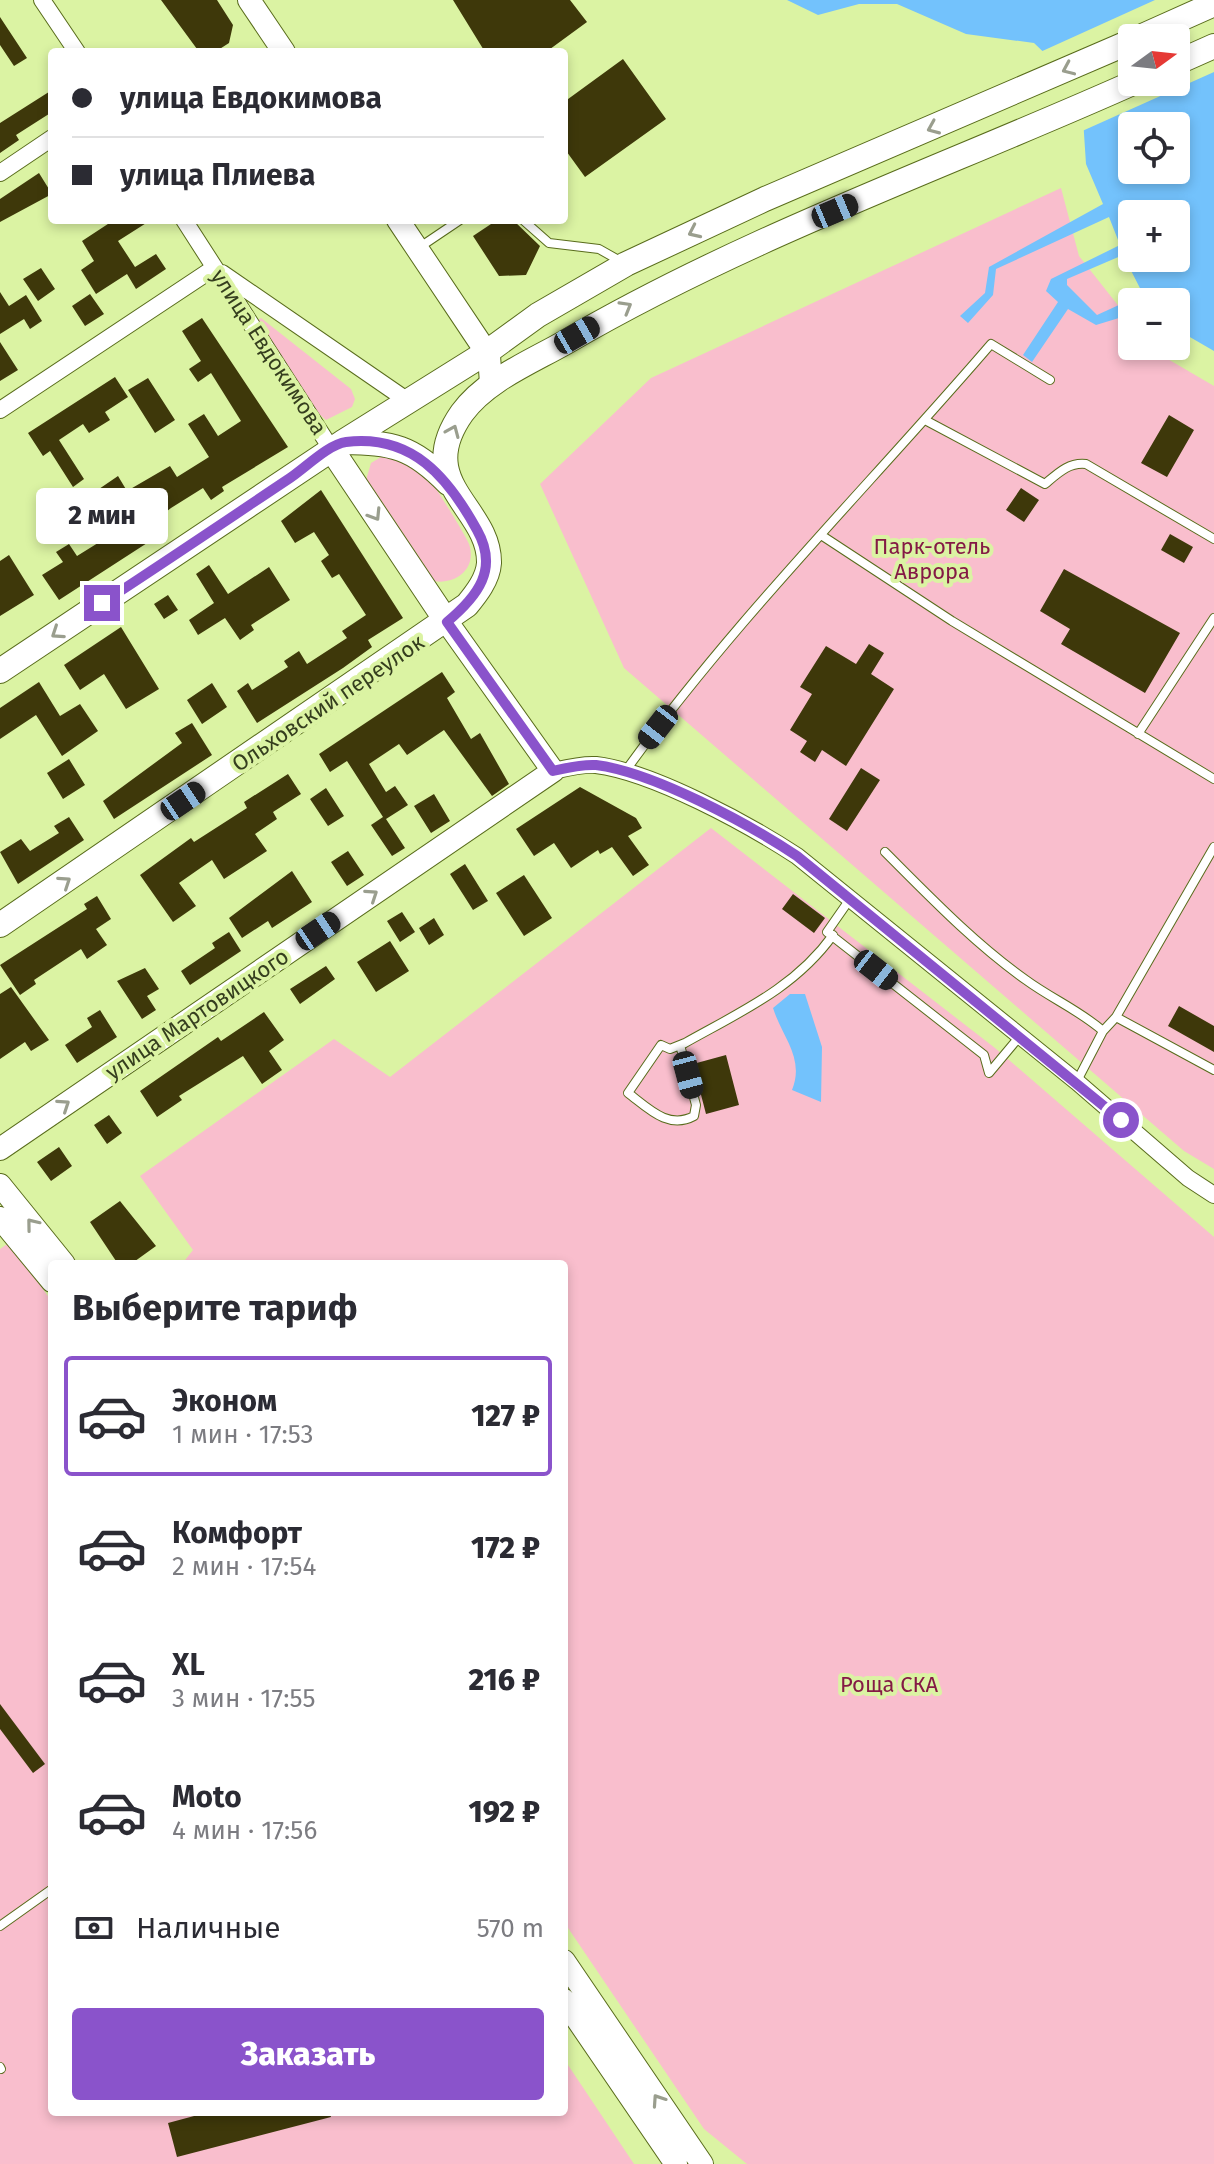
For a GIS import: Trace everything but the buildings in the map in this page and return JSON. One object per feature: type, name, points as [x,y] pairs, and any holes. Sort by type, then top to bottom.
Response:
[{"type":"main road","points":[[249,0],[281,48]]},
{"type":"main road","points":[[1169,24],[1214,4]]},
{"type":"main road","points":[[1190,57],[1214,46]]},
{"type":"main road","points":[[0,671],[337,446],[487,352],[538,315],[626,264],[765,199],[1118,47]]},
{"type":"main road","points":[[448,483],[448,444],[453,427],[472,400],[510,374],[640,299],[782,233],[1118,90]]},
{"type":"main road","points":[[401,224],[487,352],[491,383],[486,389]]},
{"type":"main road","points":[[337,446],[405,448],[427,462],[448,483]]},
{"type":"main road","name":"улица Евдокимова","points":[[337,446],[447,622],[553,771]]},
{"type":"main road","name":"Ольховский переулок","points":[[0,925],[447,622],[476,594],[489,563],[485,544],[448,483]]},
{"type":"main road","name":"улица Мартовицкого","points":[[0,1149],[553,771]]},
{"type":"main road","points":[[0,1185],[61,1260]]},
{"type":"main road","points":[[0,1218],[48,1276]]},
{"type":"main road","points":[[568,1967],[702,2164]]},
{"type":"main road","points":[[568,2006],[676,2164]]},
{"type":"street","points":[[42,0],[74,48]]},
{"type":"street","points":[[0,173],[48,141]]},
{"type":"street","name":"улица Евдокимова","points":[[186,224],[337,446]]},
{"type":"street","points":[[0,410],[214,268],[408,401]]},
{"type":"street","points":[[553,771],[595,765],[657,783],[767,836],[1077,1082],[1188,1178],[1214,1195]]},
{"type":"lane","points":[[417,249],[454,224]]},
{"type":"lane","points":[[528,224],[549,243],[599,249],[626,264]]},
{"type":"lane","points":[[624,773],[673,709],[821,535],[991,344],[1050,380]]},
{"type":"lane","points":[[925,420],[1045,484],[1066,467],[1076,463],[1086,464],[1214,539]]},
{"type":"lane","points":[[821,535],[952,621],[1214,779]]},
{"type":"lane","points":[[1138,734],[1214,618]]},
{"type":"lane","points":[[1206,634],[1214,642]]},
{"type":"lane","points":[[1077,1082],[1103,1031],[1116,1017],[1214,847]]},
{"type":"lane","points":[[885,852],[994,956],[1029,982],[1081,1012],[1103,1031]]},
{"type":"lane","points":[[850,899],[827,932],[984,1055],[989,1073],[1020,1036]]},
{"type":"lane","points":[[680,1045],[696,1105],[694,1116],[675,1121],[661,1118],[628,1093],[661,1045],[670,1049],[680,1045],[792,981],[833,935]]},
{"type":"lane","points":[[1116,1017],[1214,1070]]},
{"type":"lane","points":[[0,1926],[48,1892]]},
{"type":"green space","name":"Парк-отель Аврора","points":[[1061,188],[1079,256],[1118,305],[1118,360],[1169,360],[1214,386],[1214,1169],[1184,1151],[624,668],[540,484],[651,378]]},
{"type":"green space","points":[[261,318],[351,389],[355,399],[352,407],[326,420],[319,414],[255,322]]},
{"type":"green space","points":[[386,454],[421,468],[438,492],[469,544],[470,562],[461,575],[446,581],[429,580],[366,480],[371,463]]},
{"type":"green space","name":"Роща СКА","points":[[711,828],[995,1048],[1214,1237],[1214,2164],[747,2164],[704,2129],[568,1928],[568,1260],[185,1260],[193,1250],[140,1176],[334,1039],[390,1077]]},
{"type":"green space","points":[[10,1242],[48,1296],[48,2116],[568,2116],[568,2065],[634,2164],[0,2164],[0,1249]]},
{"type":"water","points":[[787,0],[1214,0],[1214,351],[1190,337],[1190,288],[1140,288],[1132,272],[1190,272],[1190,200],[1118,200],[1118,240],[1109,217],[996,269],[993,295],[968,323],[960,316],[985,293],[989,267],[1103,204],[1086,164],[1081,88],[1034,43],[966,34],[897,4],[859,4],[818,15]]},
{"type":"water","points":[[1118,246],[1118,257],[1067,279],[1067,285],[1097,315],[1118,305],[1118,318],[1096,325],[1068,309],[1032,362],[1023,355],[1058,302],[1046,291],[1051,279]]},
{"type":"water","points":[[790,994],[805,994],[822,1047],[821,1102],[792,1090],[796,1068],[794,1058],[773,1008]]},
{"type":"pier","points":[[1155,0],[1214,0],[1214,72],[1190,83],[1190,24],[1118,24],[1118,96],[1160,96],[1118,112],[1118,115],[1080,132],[1077,90],[1038,53]]},
{"type":"route","points":[[102,603],[343,442],[405,448],[427,462],[448,483],[485,544],[489,563],[485,578],[467,605],[447,622],[553,771],[595,765],[657,783],[767,836],[797,856],[1121,1120]]}]
